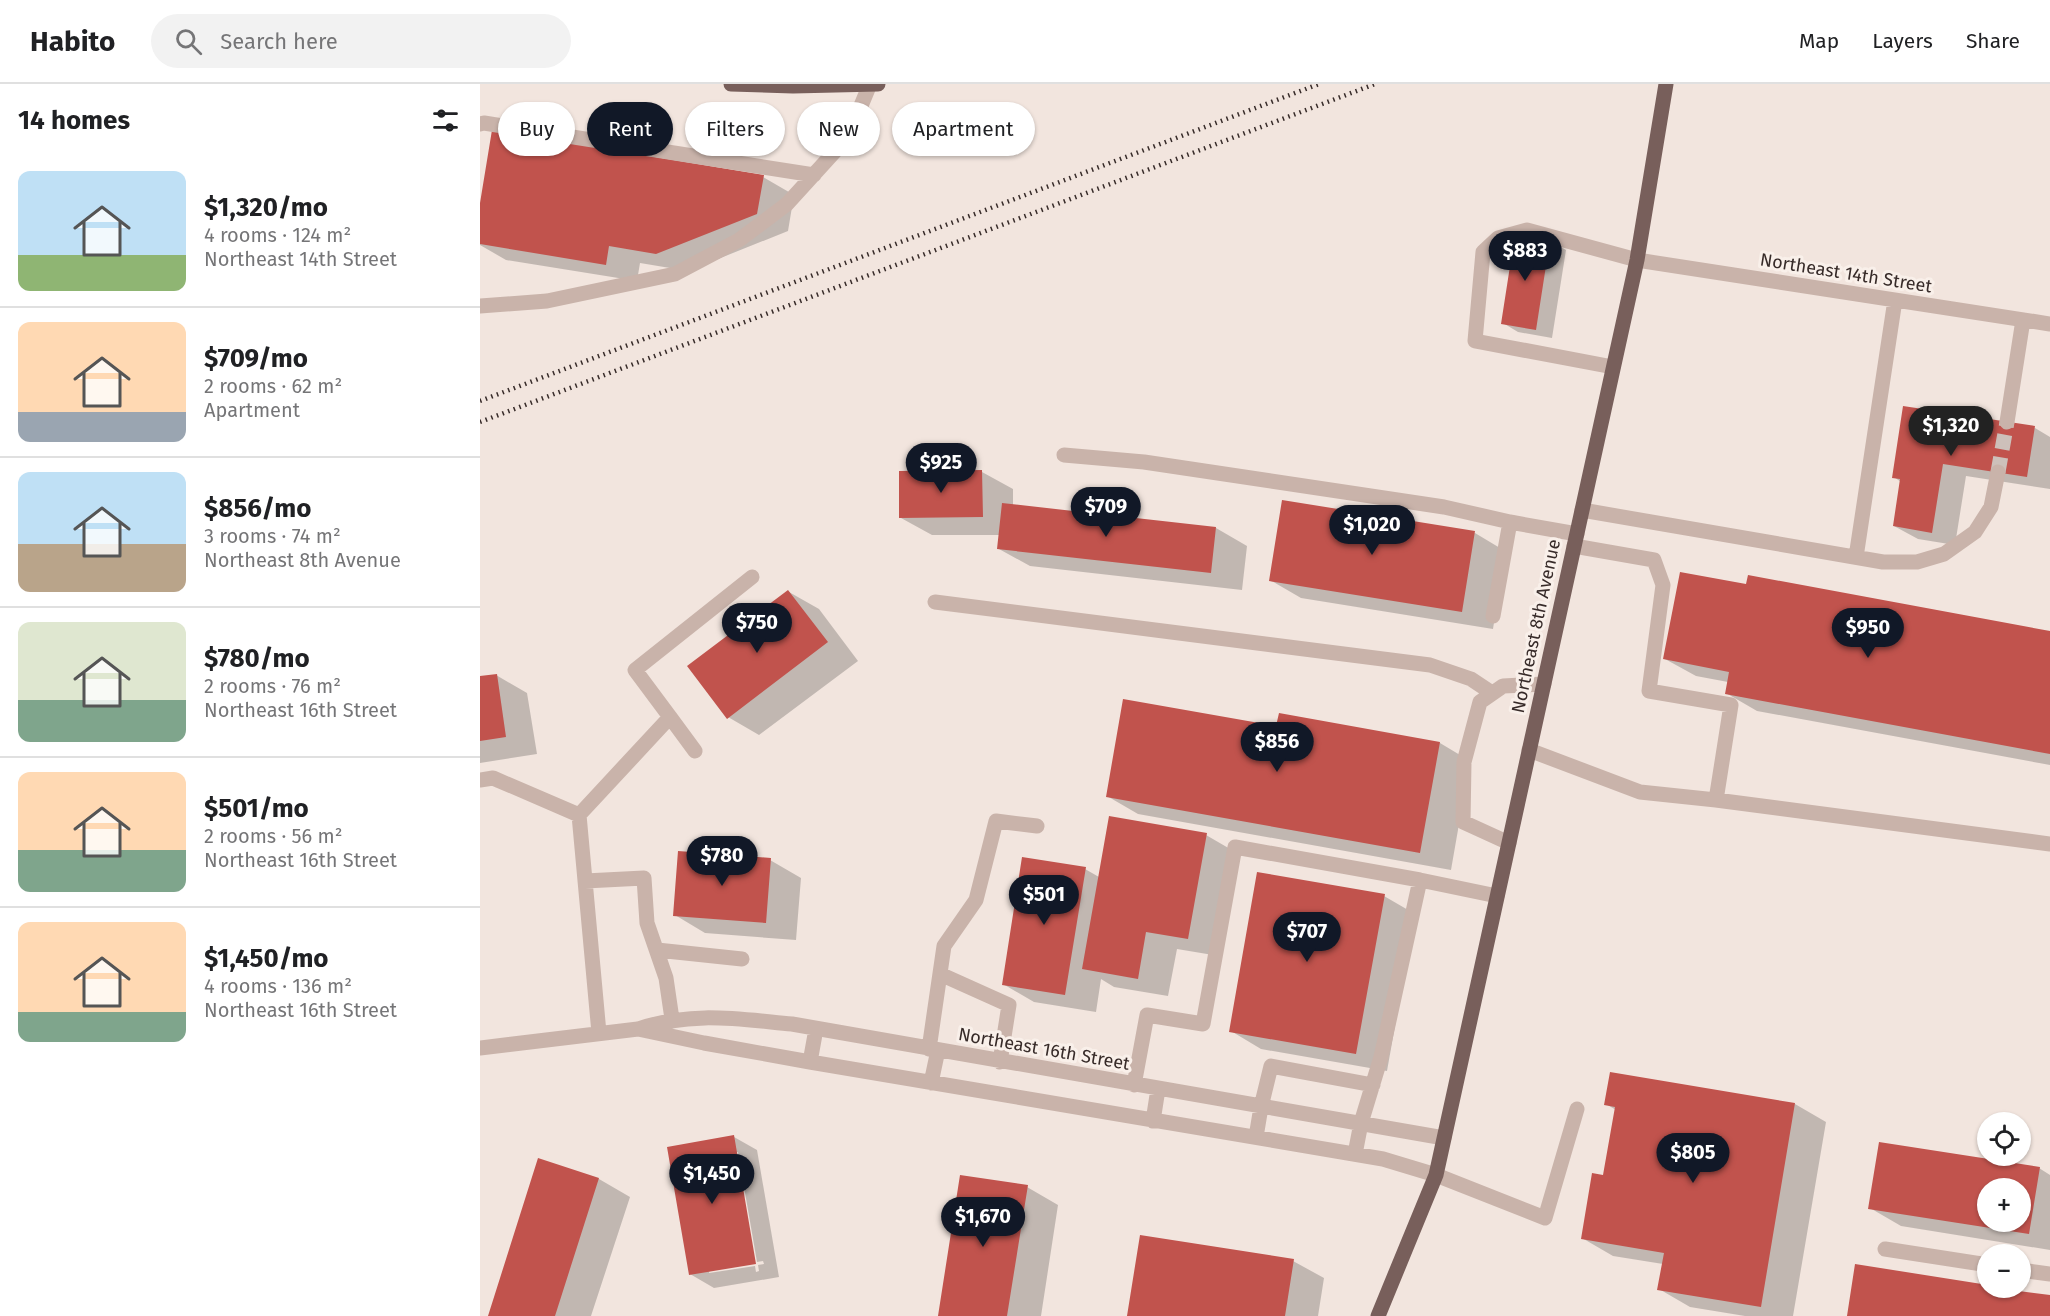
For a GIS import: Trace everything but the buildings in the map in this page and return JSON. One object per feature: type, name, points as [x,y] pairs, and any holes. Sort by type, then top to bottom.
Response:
[{"type":"main road","points":[[731,84],[878,84]]},
{"type":"main road","name":"Northeast 8th Avenue","points":[[1378,1316],[1436,1175],[1636,260],[1666,84]]},
{"type":"street","points":[[480,306],[547,301],[675,274],[739,240],[787,204],[848,137],[870,84]]},
{"type":"street","points":[[480,124],[813,175]]},
{"type":"street","name":"Northeast 14th Street","points":[[1613,367],[1476,341],[1483,252],[1498,238],[1527,230],[1636,260],[2050,324]]},
{"type":"street","points":[[1856,557],[1895,300]]},
{"type":"street","points":[[2007,422],[2023,320]]},
{"type":"street","points":[[1064,455],[1144,462],[1432,505],[1510,522],[1654,560],[1663,585],[1649,691],[1731,705],[1716,800]]},
{"type":"street","points":[[1582,510],[1883,562],[1917,562],[1944,554],[1975,532],[1991,507],[1998,472]]},
{"type":"street","points":[[1492,616],[1510,522]]},
{"type":"street","points":[[695,751],[635,670],[752,577]]},
{"type":"street","points":[[935,602],[1430,665],[1471,679],[1492,693]]},
{"type":"street","points":[[1509,843],[1463,822],[1464,762],[1480,702],[1503,686],[1544,684]]},
{"type":"street","points":[[599,1033],[579,815],[670,717]]},
{"type":"street","points":[[1529,750],[1640,792],[2050,844]]},
{"type":"street","points":[[480,780],[494,778],[579,815]]},
{"type":"street","points":[[931,1083],[944,946],[976,900],[996,821],[1037,826]]},
{"type":"street","points":[[1134,1085],[1147,1014],[1203,1024],[1235,847],[1497,896]]},
{"type":"street","points":[[585,881],[644,878],[647,923],[666,978],[672,1019]]},
{"type":"street","points":[[1354,1154],[1381,1057],[1420,880]]},
{"type":"street","points":[[657,950],[742,959]]},
{"type":"street","points":[[940,974],[1009,1005],[1000,1062]]},
{"type":"street","name":"Northeast 16th Street","points":[[480,1048],[638,1029],[672,1019],[705,1016],[792,1024],[1000,1062],[1444,1137]]},
{"type":"street","name":"Northeast 16th Street","points":[[638,1029],[810,1062],[1383,1159],[1436,1175],[1545,1218],[1577,1109]]},
{"type":"street","points":[[810,1062],[816,1029]]},
{"type":"street","points":[[1256,1137],[1271,1066],[1373,1084]]},
{"type":"street","points":[[1153,1121],[1158,1089]]},
{"type":"street","points":[[1885,1250],[1977,1263]]},
{"type":"street","points":[[2031,1271],[2050,1274]]},
{"type":"tunnel","points":[[1998,472],[2007,422]]},
{"type":"railway","points":[[480,401],[1319,84]]},
{"type":"railway","points":[[480,422],[1375,84]]}]
